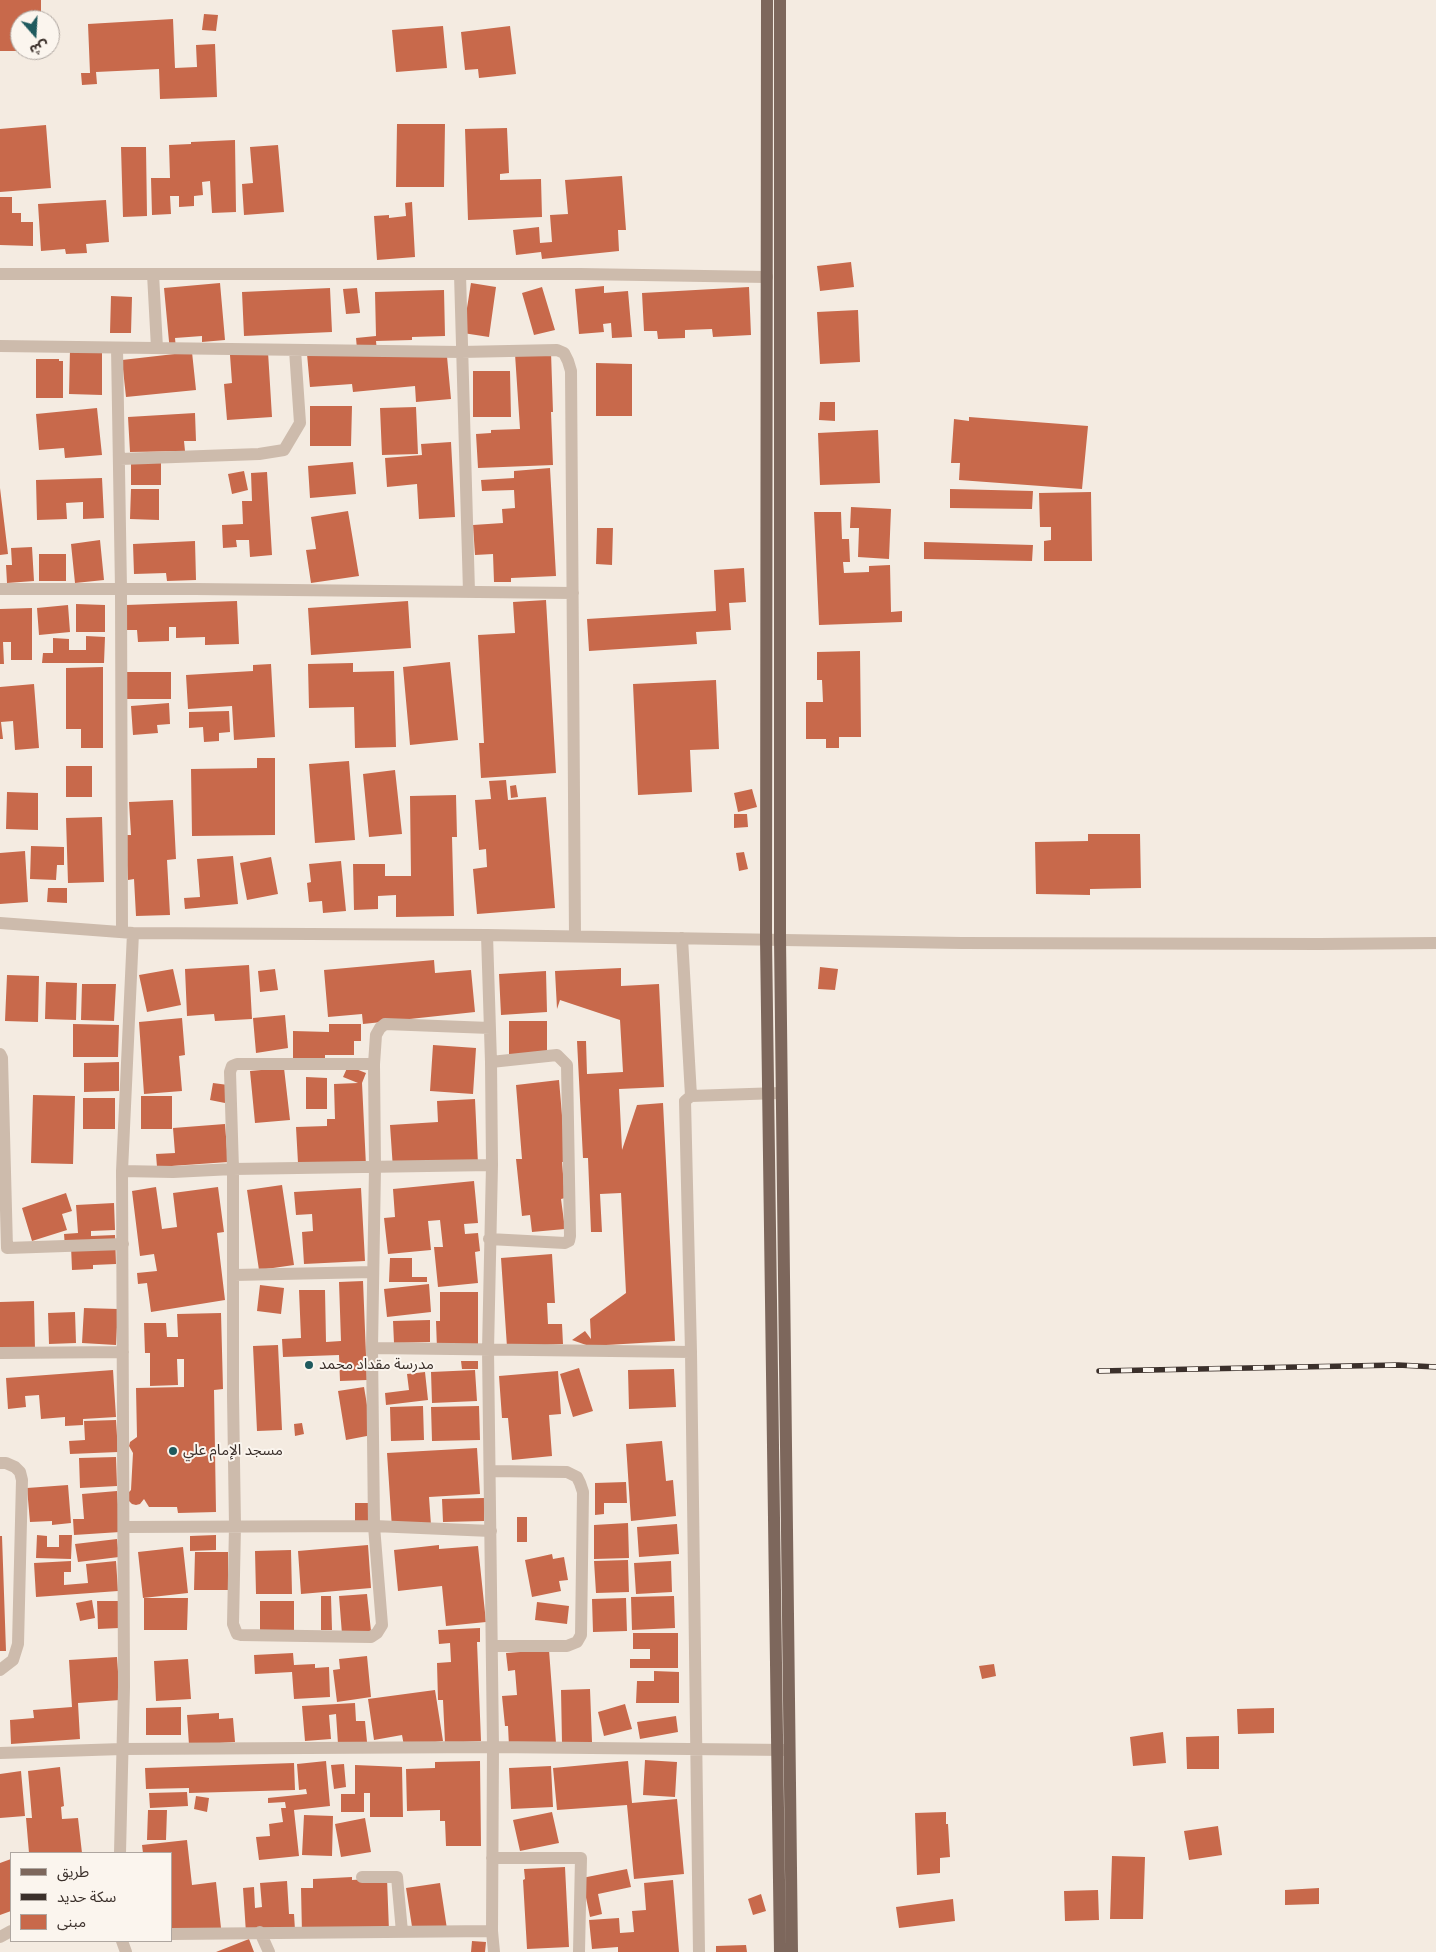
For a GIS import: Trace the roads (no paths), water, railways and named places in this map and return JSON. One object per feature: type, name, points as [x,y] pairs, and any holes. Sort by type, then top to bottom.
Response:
[{"type":"main road","points":[[767,0],[766,939],[784,1750],[792,1952]]},
{"type":"main road","points":[[780,0],[780,939],[784,1750],[780,1952]]},
{"type":"street","points":[[0,274],[460,274],[767,277]]},
{"type":"street","points":[[153,274],[157,348]]},
{"type":"street","points":[[460,274],[469,592]]},
{"type":"street","points":[[0,346],[461,352],[557,350],[564,353],[571,371],[575,936]]},
{"type":"street","points":[[117,348],[128,933],[122,1171],[124,1687],[120,1852]]},
{"type":"street","points":[[120,459],[259,454],[284,450],[300,424],[295,350]]},
{"type":"street","points":[[0,589],[573,593]]},
{"type":"street","points":[[0,924],[128,933],[487,934],[972,943],[1436,943]]},
{"type":"street","points":[[487,934],[492,1165],[488,1350],[493,1747],[492,1931],[494,1952]]},
{"type":"street","points":[[682,938],[691,1096]]},
{"type":"street","points":[[374,1064],[237,1064],[232,1066],[230,1072],[234,1275],[235,1526],[233,1624],[237,1634],[371,1637],[377,1633],[382,1625],[374,1526],[372,1348],[375,1168],[374,1064],[376,1034],[384,1024],[490,1028]]},
{"type":"street","points":[[0,1054],[2,1058],[4,1248],[122,1244]]},
{"type":"street","points":[[489,1239],[565,1243],[570,1236],[566,1065],[556,1055],[491,1062]]},
{"type":"street","points":[[699,1952],[691,1352],[685,1101],[691,1096],[782,1093]]},
{"type":"street","points":[[122,1171],[173,1172],[492,1165]]},
{"type":"street","points":[[234,1275],[373,1272]]},
{"type":"street","points":[[372,1348],[691,1352]]},
{"type":"street","points":[[0,1353],[123,1352]]},
{"type":"street","points":[[0,1463],[6,1462],[15,1468],[20,1472],[22,1480],[18,1644],[14,1660],[0,1670]]},
{"type":"street","points":[[490,1471],[568,1472],[577,1477],[583,1492],[581,1635],[577,1642],[567,1646],[492,1646]]},
{"type":"street","points":[[124,1527],[374,1526],[491,1531]]},
{"type":"street","points":[[0,1753],[122,1749],[493,1747],[784,1750]]},
{"type":"street","points":[[492,1858],[582,1858],[580,1952]]},
{"type":"street","points":[[362,1877],[397,1877],[402,1932]]},
{"type":"street","points":[[172,1934],[492,1931]]},
{"type":"street","points":[[260,1932],[269,1952]]},
{"type":"railway","points":[[1099,1371],[1398,1365],[1436,1367]]},
{"type":"place","name":"مدرسة مقداد محمد","points":[[309,1365]]},
{"type":"place","name":"مسجد الإمام علي","points":[[173,1451]]}]
